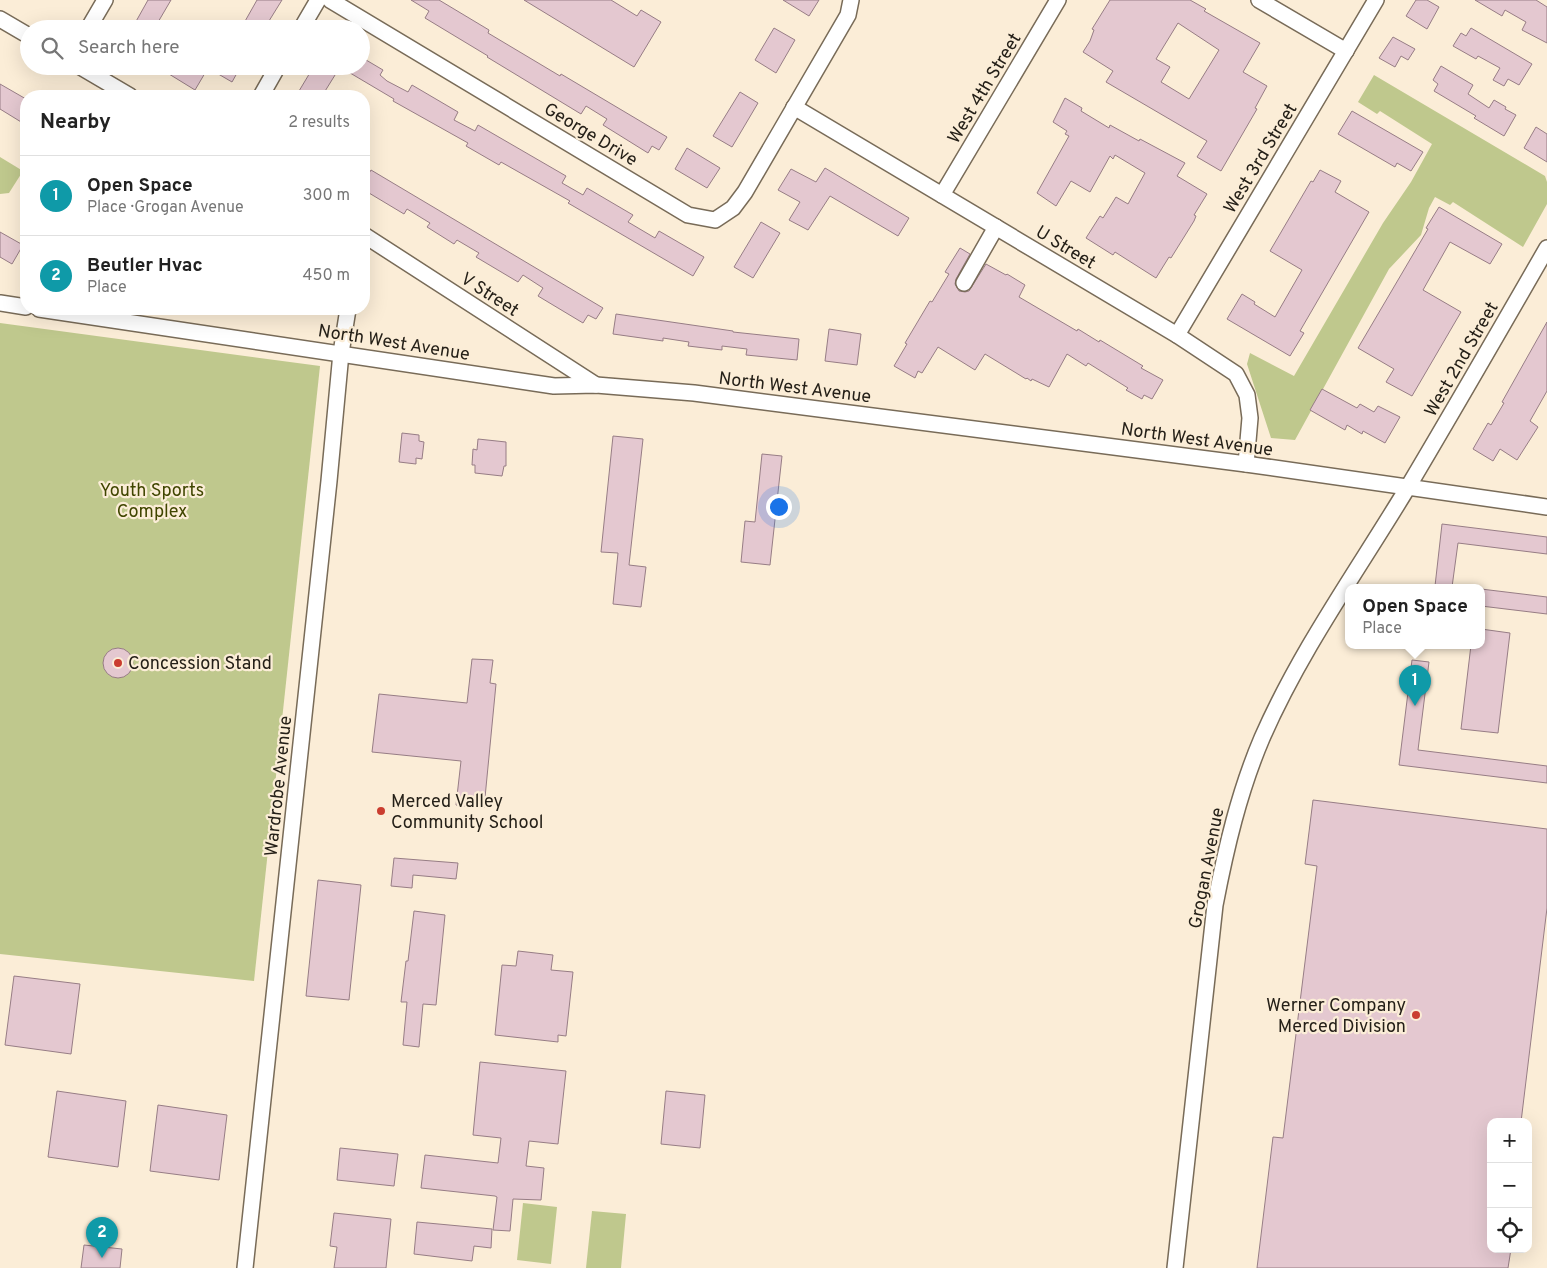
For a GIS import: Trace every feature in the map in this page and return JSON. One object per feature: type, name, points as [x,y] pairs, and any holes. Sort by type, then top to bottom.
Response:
[{"type":"street","points":[[93,20],[105,0]]},
{"type":"street","points":[[306,20],[318,0]]},
{"type":"street","name":"George Drive","points":[[330,0],[363,20]]},
{"type":"street","name":"George Drive","points":[[370,24],[688,215],[715,220],[733,208],[745,192],[848,15],[851,0]]},
{"type":"street","name":"West 4th Street","points":[[942,195],[1058,0]]},
{"type":"street","points":[[1259,0],[1346,50]]},
{"type":"street","name":"West 3rd Street","points":[[1177,335],[1376,0]]},
{"type":"street","points":[[0,19],[20,31]]},
{"type":"street","points":[[94,75],[120,90]]},
{"type":"street","points":[[264,90],[273,75]]},
{"type":"street","name":"U Street","points":[[794,107],[1177,335],[1236,374],[1248,395],[1250,418],[1246,464]]},
{"type":"street","points":[[964,283],[996,227]]},
{"type":"street","name":"V Street","points":[[370,239],[596,385]]},
{"type":"street","name":"West 2nd Street","points":[[1407,488],[1547,248]]},
{"type":"street","points":[[0,303],[20,306]]},
{"type":"street","name":"North West Avenue","points":[[80,315],[554,386],[596,385],[694,393],[1246,464],[1547,507]]},
{"type":"street","name":"Wardrobe Avenue","points":[[245,1268],[341,353],[347,315]]},
{"type":"street","name":"Grogan Avenue","points":[[1347,584],[1407,488]]},
{"type":"street","name":"Grogan Avenue","points":[[1175,1268],[1215,905],[1225,850],[1234,814],[1262,738],[1290,679],[1345,588]]},
{"type":"green space","points":[[1374,75],[1545,176],[1547,182],[1547,204],[1523,247],[1453,202],[1450,205],[1435,197],[1429,208],[1421,235],[1389,269],[1295,440],[1271,438],[1247,364],[1250,353],[1294,376],[1383,223],[1411,182],[1432,144],[1380,111],[1377,114],[1358,102]]},
{"type":"green space","points":[[0,157],[20,169],[20,176],[9,193],[0,194]]},
{"type":"green space","name":"Youth Sports Complex","points":[[0,323],[320,366],[254,981],[0,954]]},
{"type":"green space","points":[[523,1203],[557,1207],[551,1264],[517,1260]]},
{"type":"green space","points":[[592,1211],[626,1214],[621,1268],[586,1268]]},
{"type":"building","points":[[148,0],[171,0],[159,20],[137,20]]},
{"type":"building","points":[[257,0],[282,0],[270,20],[246,20]]},
{"type":"building","points":[[411,0],[439,0],[489,30],[488,33],[667,137],[659,150],[652,146],[648,153],[603,125],[607,119],[586,106],[581,114],[425,18],[429,11]]},
{"type":"building","points":[[524,0],[611,0],[637,16],[641,10],[661,22],[634,67]]},
{"type":"building","points":[[783,0],[819,0],[809,16]]},
{"type":"building","points":[[1110,0],[1190,0],[1206,9],[1204,11],[1260,43],[1243,72],[1267,86],[1255,108],[1257,109],[1221,171],[1197,157],[1207,141],[1106,82],[1113,71],[1083,52],[1090,41],[1094,30],[1092,29]],"holes":[[[1178,23],[1219,50],[1189,99],[1161,82],[1170,67],[1156,59]]]},
{"type":"building","points":[[1416,0],[1427,0],[1439,7],[1427,29],[1406,16]]},
{"type":"building","points":[[1475,0],[1536,0],[1547,7],[1547,43],[1522,30],[1526,22],[1505,10],[1502,16]]},
{"type":"building","points":[[774,28],[795,40],[776,73],[755,60]]},
{"type":"building","points":[[1471,28],[1532,64],[1519,85],[1508,79],[1504,86],[1493,80],[1500,68],[1478,56],[1476,59],[1453,46],[1461,33],[1466,36]]},
{"type":"building","points":[[1393,37],[1415,49],[1408,60],[1401,56],[1395,67],[1379,58]]},
{"type":"building","points":[[370,62],[383,70],[380,75],[387,81],[408,92],[412,85],[458,112],[454,120],[475,131],[478,125],[566,176],[562,183],[583,195],[587,188],[633,215],[628,222],[655,238],[659,231],[704,257],[693,276],[568,203],[570,201],[501,162],[499,165],[466,146],[468,143],[393,101],[394,99],[354,75],[370,75]]},
{"type":"building","points":[[1441,66],[1473,85],[1468,94],[1489,108],[1494,100],[1516,115],[1504,136],[1474,118],[1476,116],[1434,91],[1438,84],[1433,80]]},
{"type":"building","points":[[171,75],[204,75],[195,90]]},
{"type":"building","points":[[220,75],[236,75],[232,82]]},
{"type":"building","points":[[309,75],[335,75],[326,90],[300,90]]},
{"type":"building","points":[[0,84],[20,96],[20,121],[0,109]]},
{"type":"building","points":[[740,92],[758,103],[732,147],[713,136]]},
{"type":"building","points":[[1065,98],[1082,108],[1081,111],[1109,128],[1110,125],[1185,163],[1177,176],[1207,194],[1194,215],[1196,216],[1194,221],[1156,278],[1115,252],[1113,255],[1086,238],[1100,216],[1103,218],[1116,197],[1128,204],[1145,173],[1115,155],[1113,159],[1110,156],[1090,192],[1071,181],[1056,206],[1037,193],[1069,136],[1065,134],[1067,131],[1053,122]]},
{"type":"building","points":[[1352,111],[1423,152],[1411,171],[1397,163],[1395,167],[1338,134]]},
{"type":"building","points":[[1536,127],[1547,134],[1547,162],[1524,148]]},
{"type":"building","points":[[687,148],[720,168],[707,188],[675,169]]},
{"type":"building","points":[[825,168],[909,218],[898,236],[830,196],[808,230],[789,220],[800,202],[778,190],[791,169],[816,182]]},
{"type":"building","points":[[371,170],[603,308],[596,319],[588,315],[583,323],[538,296],[543,288],[523,275],[518,282],[476,257],[479,253],[457,240],[454,244],[427,227],[430,223],[407,209],[404,214],[370,194]]},
{"type":"building","points":[[1320,170],[1341,181],[1335,192],[1369,212],[1300,331],[1304,333],[1290,356],[1227,319],[1242,294],[1275,317],[1302,270],[1270,251],[1311,181],[1313,182]]},
{"type":"building","points":[[1439,207],[1502,244],[1490,264],[1450,242],[1423,290],[1461,312],[1412,396],[1386,382],[1394,369],[1358,348]]},
{"type":"building","points":[[761,222],[780,233],[753,278],[734,267]]},
{"type":"building","points":[[0,232],[20,243],[20,250],[12,264],[0,257]]},
{"type":"building","points":[[960,248],[970,254],[956,279],[955,284],[959,291],[969,291],[986,264],[1007,274],[1025,285],[1019,297],[1077,331],[1078,329],[1099,342],[1100,340],[1143,366],[1141,368],[1163,380],[1152,399],[1144,395],[1142,399],[1088,363],[1086,366],[1067,354],[1049,387],[1032,379],[1031,381],[1026,379],[985,354],[975,370],[938,347],[922,373],[918,371],[915,378],[894,366],[907,344],[905,343],[930,301],[932,302],[949,274],[945,272]]},
{"type":"building","points":[[616,314],[733,332],[799,339],[797,360],[746,355],[747,349],[722,346],[722,350],[688,346],[689,342],[663,338],[663,341],[613,334]]},
{"type":"building","points":[[1547,322],[1547,391],[1530,421],[1538,427],[1517,460],[1500,449],[1493,461],[1473,449],[1488,423],[1491,425],[1504,403],[1502,402]]},
{"type":"building","points":[[829,329],[861,334],[857,365],[825,361]]},
{"type":"building","points":[[1322,389],[1357,408],[1360,404],[1374,412],[1378,406],[1400,417],[1385,443],[1363,431],[1362,434],[1347,425],[1345,430],[1310,410]]},
{"type":"building","points":[[402,433],[419,435],[419,441],[424,442],[422,459],[416,458],[416,464],[399,462]]},
{"type":"building","points":[[613,436],[643,439],[629,565],[646,567],[641,607],[613,604],[618,553],[601,552]]},
{"type":"building","points":[[478,439],[506,442],[506,466],[504,466],[502,476],[475,473],[475,465],[472,465],[473,449],[477,450]]},
{"type":"building","points":[[762,454],[782,456],[770,565],[741,562],[745,521],[755,522]]},
{"type":"building","points":[[1442,524],[1547,537],[1547,554],[1458,543],[1452,584],[1435,584]]},
{"type":"building","points":[[1485,589],[1547,597],[1547,614],[1485,606]]},
{"type":"building","points":[[1485,630],[1510,633],[1498,733],[1461,729],[1471,649],[1485,649]]},
{"type":"building","name":"Concession Stand","points":[[118,648],[124,649],[132,657],[132,669],[124,677],[118,678],[112,677],[104,669],[103,663],[104,657],[112,649]]},
{"type":"building","points":[[472,659],[493,660],[490,683],[496,684],[484,808],[456,805],[461,761],[372,752],[379,694],[467,703]]},
{"type":"building","points":[[1412,660],[1429,662],[1418,750],[1547,766],[1547,783],[1399,765]]},
{"type":"building","name":"Werner Company Merced Division","points":[[1313,800],[1547,829],[1547,908],[1521,1118],[1487,1118],[1487,1253],[1510,1253],[1508,1268],[1257,1268],[1273,1137],[1283,1138],[1317,866],[1305,864]]},
{"type":"building","points":[[394,858],[458,863],[456,879],[413,875],[412,888],[391,886]]},
{"type":"building","points":[[318,880],[361,885],[349,1000],[306,996]]},
{"type":"building","points":[[414,911],[445,915],[436,1005],[423,1004],[419,1047],[403,1045],[407,1002],[401,1002]]},
{"type":"building","points":[[518,951],[553,955],[551,970],[573,972],[566,1036],[558,1035],[558,1042],[495,1035],[502,965],[516,966]]},
{"type":"building","points":[[14,976],[80,984],[71,1054],[5,1045]]},
{"type":"building","points":[[480,1062],[566,1071],[558,1144],[529,1141],[526,1166],[544,1168],[541,1200],[513,1199],[510,1231],[493,1230],[497,1197],[495,1196],[421,1188],[425,1155],[498,1163],[501,1138],[473,1135]]},
{"type":"building","points":[[57,1091],[126,1101],[118,1167],[48,1157]]},
{"type":"building","points":[[666,1091],[705,1095],[700,1148],[661,1144]]},
{"type":"building","points":[[158,1105],[227,1115],[219,1180],[150,1171]]},
{"type":"building","points":[[340,1148],[398,1154],[394,1186],[337,1180]]},
{"type":"building","points":[[334,1213],[391,1219],[386,1268],[334,1268],[337,1247],[330,1246]]},
{"type":"building","points":[[417,1222],[492,1229],[491,1248],[474,1246],[472,1261],[414,1254]]},
{"type":"building","points":[[84,1245],[122,1249],[120,1268],[81,1268]]},
{"type":"place","name":"Concession Stand","points":[[118,663]]},
{"type":"place","name":"Open Space","points":[[1415,706]]},
{"type":"place","name":"Merced Valley Community School","points":[[381,811]]},
{"type":"place","name":"Werner Company Merced Division","points":[[1416,1015]]},
{"type":"place","name":"Beutler Hvac","points":[[102,1258]]}]
